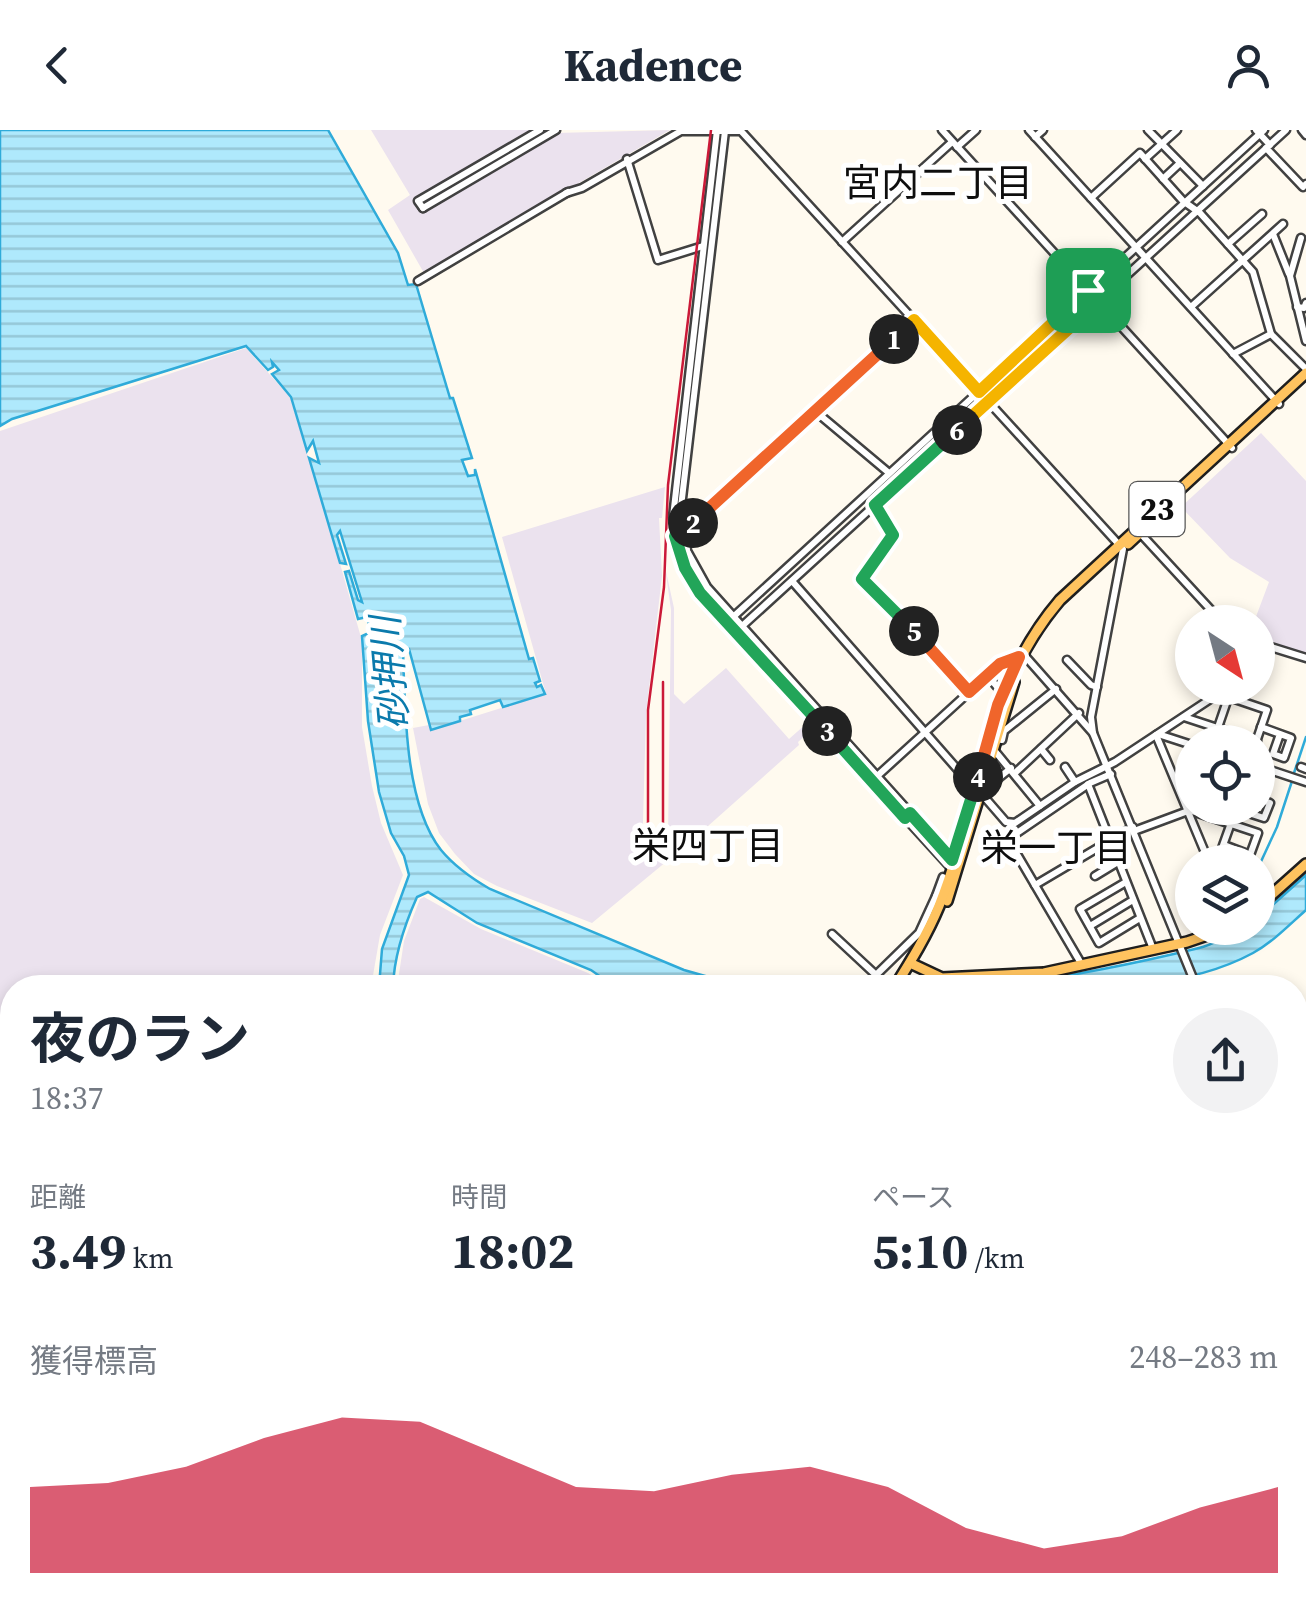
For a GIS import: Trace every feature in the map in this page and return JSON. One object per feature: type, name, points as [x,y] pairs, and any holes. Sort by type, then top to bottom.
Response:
[{"type":"main road","name":"23","points":[[980,786],[998,705],[1022,656],[1062,606],[1121,547],[1306,374]]},
{"type":"main road","name":"23","points":[[1121,547],[1230,446]]},
{"type":"main road","name":"23","points":[[905,975],[937,924],[1022,656]]},
{"type":"main road","points":[[1275,892],[1306,864]]},
{"type":"main road","name":"23","points":[[912,965],[954,867]]},
{"type":"main road","points":[[1013,975],[1083,966],[1179,946]]},
{"type":"main road","points":[[912,965],[932,975]]},
{"type":"street","points":[[540,130],[418,200],[423,208],[556,130]]},
{"type":"street","points":[[627,160],[673,130]]},
{"type":"street","points":[[697,340],[717,130]]},
{"type":"street","points":[[725,130],[676,482],[679,534],[689,576],[954,867]]},
{"type":"street","points":[[942,130],[1230,446]]},
{"type":"street","points":[[842,242],[976,130]]},
{"type":"street","points":[[1028,130],[1277,402]]},
{"type":"street","points":[[1035,137],[1042,130]]},
{"type":"street","points":[[1148,130],[1203,186]]},
{"type":"street","points":[[1145,159],[1177,130]]},
{"type":"street","points":[[739,629],[1286,130]]},
{"type":"street","points":[[418,280],[566,193],[682,131],[742,131],[1121,547],[1097,687],[1084,716],[990,785],[980,786]]},
{"type":"street","points":[[731,620],[1260,131],[1303,187],[1306,184]]},
{"type":"street","points":[[1091,198],[1140,154],[1253,272],[1271,334],[1306,374]]},
{"type":"street","points":[[627,160],[658,260],[704,246]]},
{"type":"street","points":[[1163,179],[1180,163]]},
{"type":"street","points":[[1221,169],[1232,180]]},
{"type":"street","points":[[1228,244],[1262,214]]},
{"type":"street","points":[[1191,308],[1284,224]]},
{"type":"street","points":[[1273,234],[1290,276],[1306,340]]},
{"type":"street","points":[[1290,276],[1301,238]]},
{"type":"street","points":[[1111,270],[1121,281]]},
{"type":"street","points":[[1296,307],[1304,308],[1306,303]]},
{"type":"street","points":[[679,534],[914,320]]},
{"type":"street","points":[[1233,354],[1271,334]]},
{"type":"street","points":[[1022,351],[1032,362]]},
{"type":"street","points":[[963,406],[972,416]]},
{"type":"street","points":[[814,411],[889,473]]},
{"type":"street","points":[[875,505],[893,535],[862,579],[882,595],[969,692]]},
{"type":"street","points":[[1140,533],[1206,605]]},
{"type":"street","points":[[792,582],[966,779],[980,786],[1008,824],[1075,782],[1109,770]]},
{"type":"street","points":[[1275,648],[1306,658]]},
{"type":"street","points":[[874,779],[1005,660],[1022,656],[1084,716],[1093,732],[1191,975]]},
{"type":"street","points":[[1067,660],[1090,685],[1097,687]]},
{"type":"street","points":[[988,676],[999,689],[998,705]]},
{"type":"street","points":[[995,738],[1002,740],[1004,732],[1056,689]]},
{"type":"street","points":[[1083,966],[1008,840],[1202,705]]},
{"type":"street","points":[[1250,705],[1266,710],[1262,725]]},
{"type":"street","points":[[1183,717],[1208,725]]},
{"type":"street","points":[[1275,732],[1280,734]]},
{"type":"street","points":[[1157,734],[1175,740]]},
{"type":"street","points":[[1157,734],[1175,776]]},
{"type":"street","points":[[1041,749],[1050,760]]},
{"type":"street","points":[[992,750],[1040,806]]},
{"type":"street","points":[[1065,767],[1075,782]]},
{"type":"street","points":[[1275,772],[1306,782]]},
{"type":"street","points":[[1088,784],[1153,949]]},
{"type":"street","points":[[1035,885],[1110,840],[1175,816]]},
{"type":"street","points":[[1224,845],[1231,825]]},
{"type":"street","points":[[1234,825],[1258,833],[1253,845]]},
{"type":"street","points":[[1095,876],[1118,862]]},
{"type":"street","points":[[910,949],[939,898],[943,877]]},
{"type":"street","points":[[1126,882],[1076,912],[1100,943],[1140,918]]},
{"type":"street","points":[[1090,926],[1133,900]]},
{"type":"street","points":[[832,934],[876,975],[919,933]]},
{"type":"shaded area","points":[[371,130],[533,130],[413,200],[419,211],[556,133],[670,130],[424,273],[388,210],[410,195]]},
{"type":"shaded area","points":[[246,348],[290,397],[362,641],[362,727],[372,786],[381,823],[403,875],[380,935],[373,975],[0,975],[0,431]]},
{"type":"shaded area","points":[[1261,433],[1306,481],[1306,656],[1275,646],[1275,605],[1260,605],[1269,582],[1230,558],[1181,507]]},
{"type":"shaded area","points":[[665,487],[659,518],[662,576],[646,714],[642,858],[646,859],[668,840],[671,610],[665,567],[674,608],[674,694],[684,704],[726,668],[789,739],[806,724],[807,718],[815,727],[690,842],[592,923],[497,886],[474,874],[455,854],[439,833],[428,804],[413,728],[429,725],[431,730],[546,694],[502,537]]},
{"type":"shaded area","points":[[424,897],[481,929],[591,975],[399,975],[404,941]]},
{"type":"water","name":"砂押川","points":[[0,130],[328,130],[398,253],[408,285],[416,284],[472,458],[462,460],[468,476],[475,475],[475,469],[529,659],[533,658],[540,681],[535,683],[537,687],[541,685],[545,694],[503,707],[500,700],[470,710],[471,714],[460,717],[460,721],[431,730],[409,649],[403,649],[409,754],[413,781],[429,830],[452,862],[490,889],[702,975],[598,975],[477,923],[428,892],[417,897],[394,975],[380,975],[382,949],[409,875],[379,792],[368,721],[362,636],[371,632],[367,617],[358,619],[345,572],[349,571],[362,602],[340,531],[337,535],[346,564],[340,563],[309,458],[319,463],[313,441],[307,451],[291,397],[272,374],[279,370],[272,362],[273,367],[268,370],[246,346],[0,426]]},
{"type":"water","points":[[1306,875],[1306,910],[1275,938],[1275,903]]},
{"type":"water","points":[[1265,945],[1195,975],[1068,975],[1143,961],[1206,946]]},
{"type":"waterway","points":[[1294,773],[1306,737]]},
{"type":"waterway","points":[[1269,845],[1292,781]]},
{"type":"railway","points":[[648,845],[648,710],[664,587],[668,485],[711,130]]},
{"type":"railway","points":[[663,682],[663,837]]},
{"type":"district","name":"宮内二丁目","points":[[938,183]]},
{"type":"district","name":"栄四丁目","points":[[708,846]]},
{"type":"district","name":"栄一丁目","points":[[1056,848]]},
{"type":"route","points":[[1111,270],[1121,281],[875,505],[893,535],[862,579],[882,595],[969,692],[1005,660],[1019,657],[998,705],[952,860],[910,813],[905,818],[700,593],[685,568],[675,536],[914,320],[979,392],[1088,290],[1111,270]]}]
